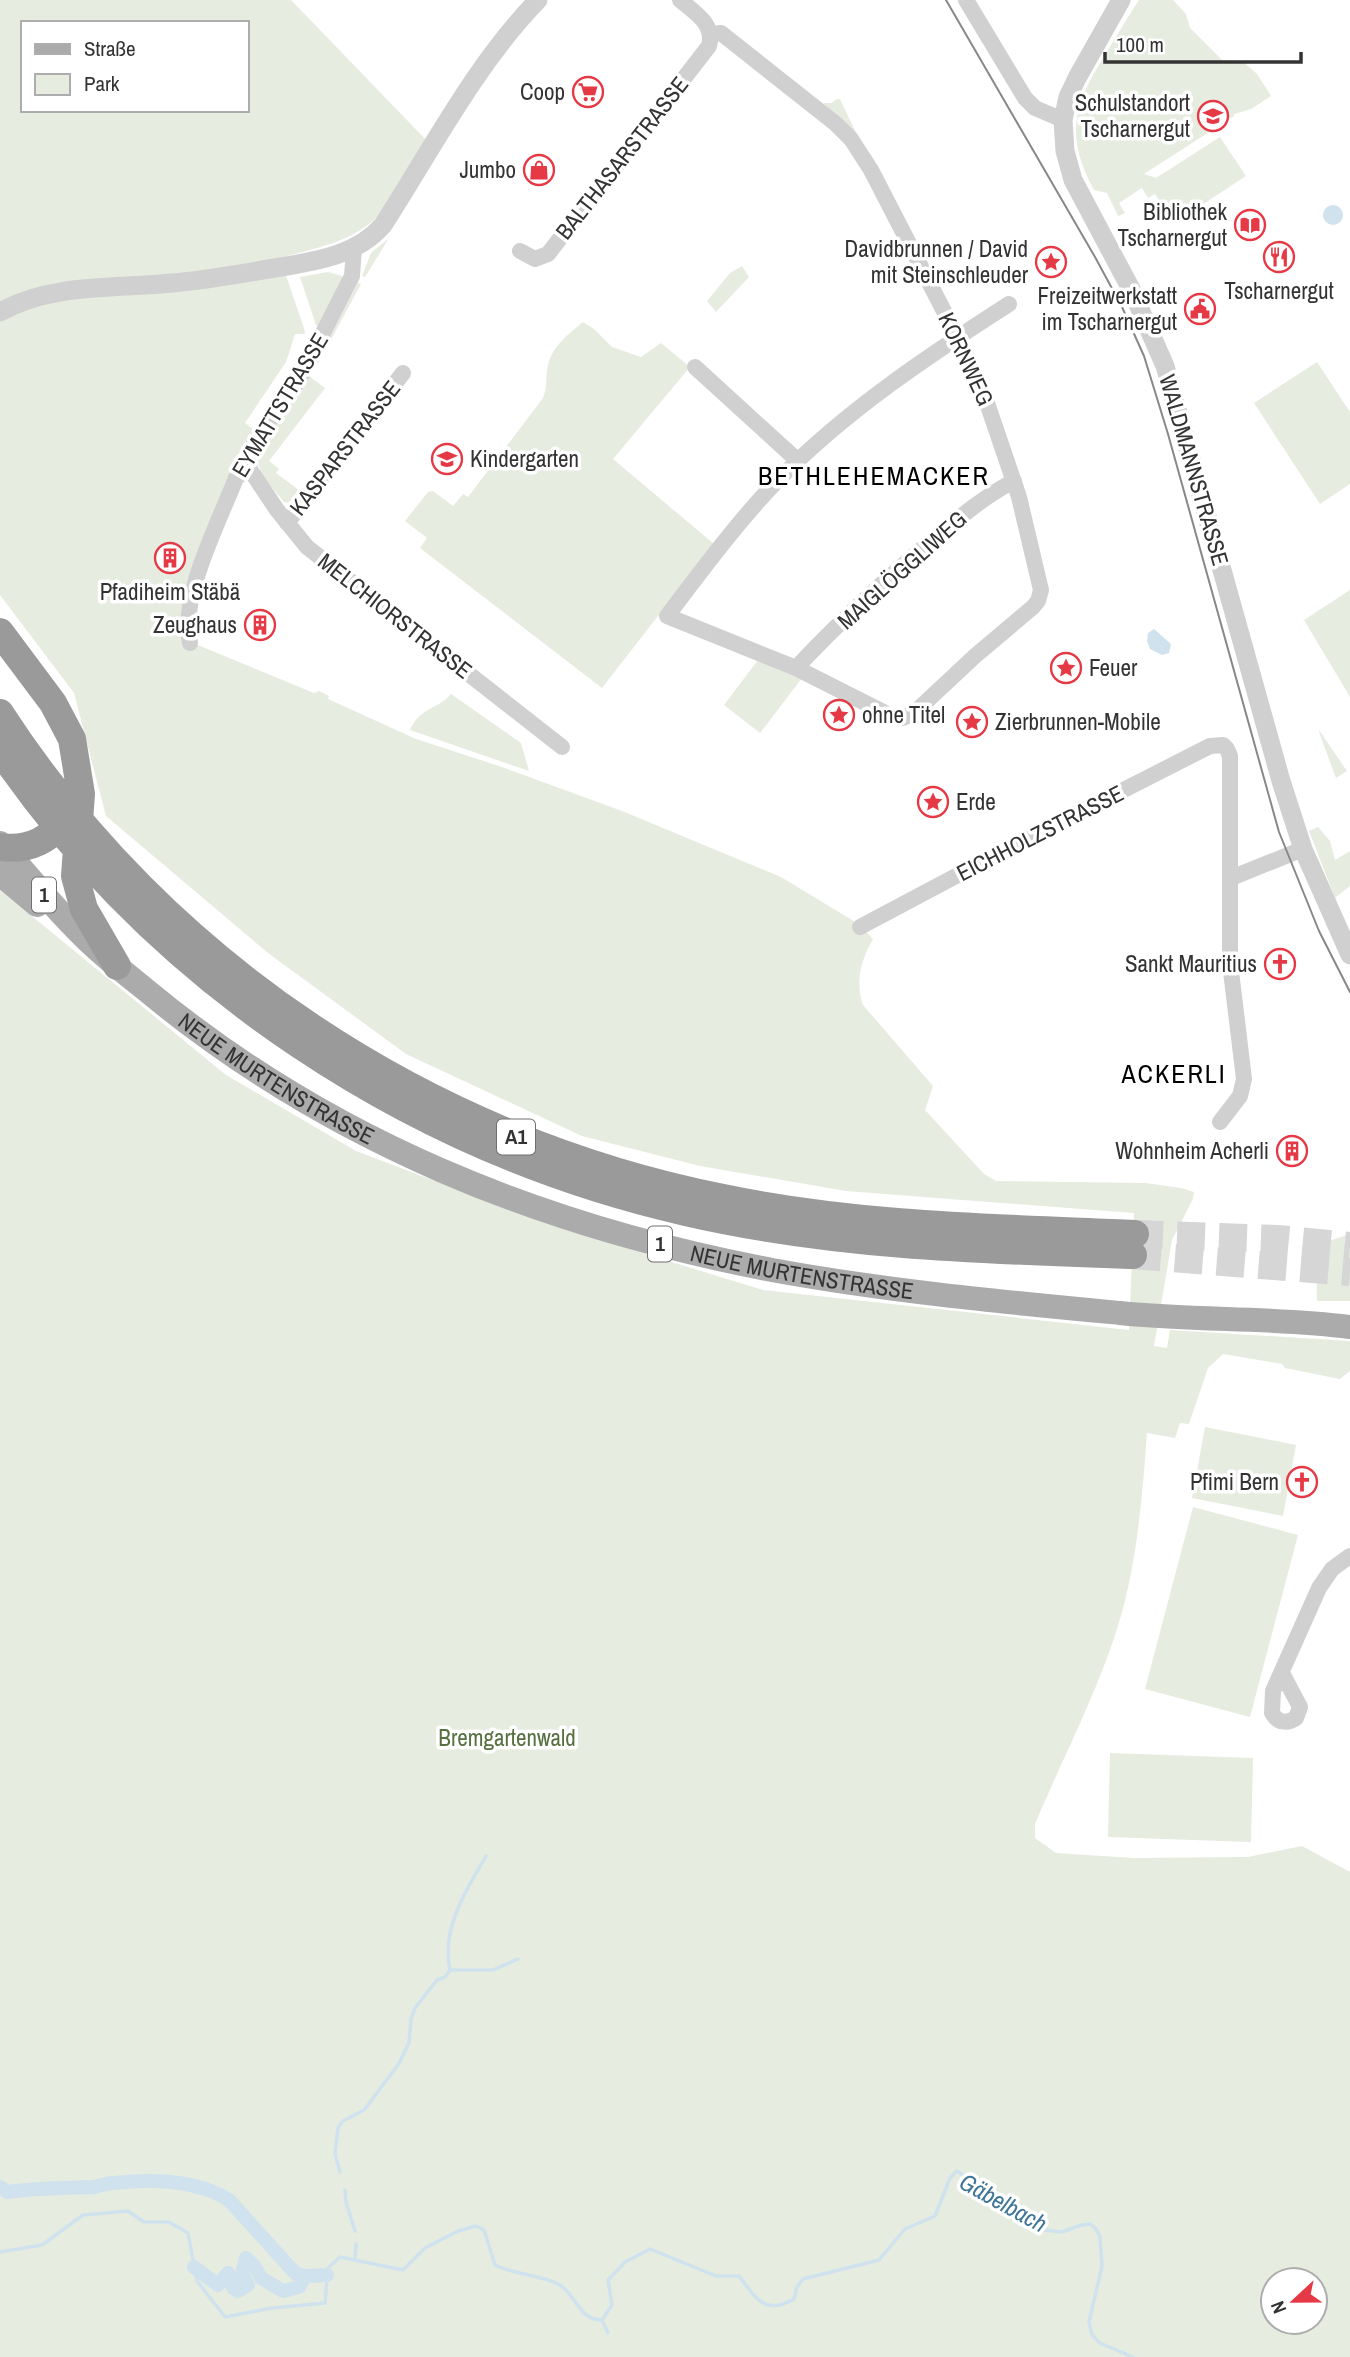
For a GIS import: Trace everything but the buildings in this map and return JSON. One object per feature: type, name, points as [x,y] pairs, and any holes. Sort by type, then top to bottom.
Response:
[{"type":"highway","points":[[0,632],[59,713],[72,739],[81,794],[75,876],[84,909],[117,966]]},
{"type":"highway","name":"A1","points":[[0,713],[54,806],[87,859],[135,910],[178,950],[223,989],[336,1069],[457,1134],[525,1163],[587,1185],[654,1204],[789,1231],[930,1246],[1134,1245],[793,1210],[725,1199],[659,1184],[595,1165],[530,1142],[467,1115],[348,1051],[291,1014],[236,972],[183,927],[133,879],[89,831],[54,806],[0,750]]},
{"type":"highway","points":[[1,853],[37,843],[52,834],[60,825],[68,809],[76,757]]},
{"type":"main road","name":"NEUE MURTENSTRASSE","points":[[1,853],[86,940],[173,1013],[236,1059],[346,1126],[470,1182],[605,1229],[716,1258],[840,1280],[1147,1316],[1279,1321],[1350,1327]]},
{"type":"street","points":[[0,312],[25,300],[64,292],[221,277],[303,263],[354,248],[371,238],[383,225],[478,75],[508,34],[538,0]]},
{"type":"street","name":"KORNWEG","points":[[680,0],[702,18],[711,34],[721,33],[816,106],[850,139],[871,170],[957,337],[989,406],[1014,481],[1041,586],[1038,601],[914,713],[906,717],[889,715],[796,668]]},
{"type":"street","points":[[966,0],[1025,98],[1035,107],[1063,120]]},
{"type":"street","name":"WALDMANNSTRASSE","points":[[1121,0],[1069,97],[1063,120],[1065,150],[1073,180],[1143,312],[1174,392],[1268,735],[1303,849],[1350,955]]},
{"type":"street","name":"BALTHASARSTRASSE","points":[[520,251],[535,259],[548,254],[704,54],[711,34]]},
{"type":"street","name":"EYMATTSTRASSE","points":[[190,643],[187,619],[193,589],[236,478],[249,467],[254,442],[299,380],[352,276],[354,248]]},
{"type":"street","points":[[796,668],[667,616],[734,528],[798,461],[880,391],[1009,304]]},
{"type":"street","points":[[695,367],[798,461]]},
{"type":"street","name":"KASPARSTRASSE","points":[[287,523],[404,373]]},
{"type":"street","name":"MELCHIORSTRASSE","points":[[249,467],[287,523],[320,558],[562,747]]},
{"type":"street","name":"MAIGLÖGGLIWEG","points":[[796,668],[918,552],[978,503],[1014,481]]},
{"type":"street","name":"EICHHOLZSTRASSE","points":[[860,927],[1210,746],[1223,745],[1230,757],[1231,878]]},
{"type":"street","points":[[1220,1122],[1240,1097],[1244,1079],[1231,978],[1231,878],[1303,849]]},
{"type":"street","points":[[1282,1673],[1325,1578],[1350,1556]]},
{"type":"green space","name":"Bremgartenwald","points":[[0,0],[291,0],[429,143],[378,216],[367,225],[344,239],[280,258],[305,334],[295,334],[286,362],[245,423],[253,429],[227,480],[185,592],[181,615],[183,639],[314,693],[319,691],[329,696],[328,699],[416,739],[622,811],[781,877],[857,923],[873,939],[860,971],[863,1005],[933,1086],[925,1110],[984,1174],[996,1181],[1145,1183],[1194,1192],[1172,1240],[1154,1346],[1167,1348],[1170,1330],[1350,1341],[1350,1371],[1340,1379],[1285,1368],[1282,1364],[1223,1354],[1208,1368],[1189,1424],[1180,1423],[1175,1438],[1147,1433],[1138,1533],[1119,1621],[1099,1680],[1035,1824],[1035,1838],[1056,1853],[1134,1858],[1248,1857],[1302,1846],[1350,1872],[1350,2357],[0,2357],[0,890],[226,1075],[356,1151],[551,1225],[763,1290],[1129,1330],[1134,1213],[846,1191],[700,1166],[582,1136],[406,1054],[268,953],[106,816],[74,693],[0,595]]},
{"type":"green space","points":[[1139,0],[1173,0],[1186,14],[1190,28],[1224,62],[1242,61],[1257,74],[1271,96],[1251,109],[1234,114],[1144,174],[1156,178],[1220,137],[1246,176],[1175,220],[1170,217],[1155,194],[1148,198],[1142,188],[1119,203],[1125,213],[1118,216],[1107,193],[1094,190],[1079,155],[1076,139],[1076,124],[1084,93]]},
{"type":"green space","points":[[840,99],[858,137],[823,103],[831,103]]},
{"type":"green space","points":[[389,238],[365,277],[362,276],[371,253]]},
{"type":"green space","points":[[742,266],[749,277],[716,312],[707,301],[730,273]]},
{"type":"green space","points":[[328,272],[342,276],[342,280],[318,326],[300,277]]},
{"type":"green space","points":[[358,283],[361,284],[314,371],[313,369]]},
{"type":"green space","points":[[583,322],[612,347],[641,357],[661,343],[690,367],[613,459],[714,544],[602,688],[420,548],[427,538],[405,521],[428,492],[433,491],[453,506],[463,494],[468,497],[543,398],[548,365],[553,352]]},
{"type":"green space","points":[[1317,362],[1350,412],[1350,484],[1320,504],[1254,403]]},
{"type":"green space","points":[[309,376],[325,388],[269,461],[279,469],[276,473],[303,493],[295,501],[284,502],[261,471],[257,450]]},
{"type":"green space","points":[[1350,590],[1350,697],[1304,620]]},
{"type":"green space","points":[[758,660],[802,678],[760,733],[724,705]]},
{"type":"green space","points":[[451,694],[521,743],[529,771],[410,730],[419,717]]},
{"type":"green space","points":[[1319,730],[1347,771],[1336,778],[1320,735]]},
{"type":"green space","points":[[1318,827],[1330,841],[1335,860],[1350,851],[1350,886],[1335,898],[1309,831]]},
{"type":"green space","points":[[1350,1234],[1350,1301],[1317,1301],[1316,1245]]},
{"type":"green space","points":[[1205,1427],[1296,1445],[1283,1516],[1192,1498]]},
{"type":"green space","points":[[1193,1507],[1298,1535],[1250,1717],[1145,1689]]},
{"type":"green space","points":[[1110,1753],[1253,1758],[1251,1842],[1108,1837]]},
{"type":"water","points":[[1333,205],[1340,208],[1343,215],[1340,222],[1333,225],[1326,222],[1323,215],[1326,208]]},
{"type":"water","points":[[1154,629],[1171,644],[1169,653],[1162,655],[1150,649],[1148,633]]},
{"type":"waterway","points":[[450,1970],[448,1954],[452,1925],[463,1896],[486,1856]]},
{"type":"waterway","points":[[340,2172],[335,2154],[338,2128],[343,2121],[364,2110],[398,2065],[409,2043],[415,2008],[437,1980],[445,1977],[450,1970],[493,1970],[518,1959]]},
{"type":"waterway","name":"Gäbelbach","points":[[0,2252],[42,2245],[83,2215],[128,2211],[144,2222],[169,2222],[188,2233],[197,2281],[225,2317],[272,2308],[325,2303],[328,2268],[340,2257],[403,2270],[425,2248],[458,2231],[476,2226],[484,2230],[495,2265],[560,2285],[583,2312],[594,2319],[602,2320],[612,2305],[608,2280],[625,2262],[650,2249],[716,2276],[739,2276],[756,2297],[775,2306],[794,2299],[797,2287],[803,2279],[879,2260],[905,2229],[935,2216],[950,2178],[957,2171],[1044,2230],[1062,2232],[1090,2224],[1096,2229],[1100,2237],[1102,2266],[1089,2322],[1092,2335],[1100,2343],[1133,2357]]},
{"type":"waterway","points":[[0,2187],[7,2192],[143,2181],[173,2182],[203,2188],[229,2200],[295,2273],[305,2276],[327,2275]]},
{"type":"waterway","points":[[345,2190],[355,2231]]},
{"type":"waterway","points":[[355,2259],[356,2244]]},
{"type":"waterway","points":[[194,2267],[218,2285],[228,2273],[233,2288],[238,2291],[248,2285],[242,2274],[246,2258],[261,2278],[283,2291],[299,2287],[305,2276]]},
{"type":"waterway","points":[[602,2320],[608,2333]]},
{"type":"tunnel","points":[[1135,1234],[1278,1239],[1350,1246]]},
{"type":"tunnel","points":[[1133,1255],[1350,1272]]},
{"type":"tram line","points":[[946,0],[1095,257],[1144,356],[1279,832],[1319,931],[1350,992]]},
{"type":"place","name":"Coop","points":[[588,92]]},
{"type":"place","name":"Schulstandort Tscharnergut","points":[[1213,116]]},
{"type":"place","name":"Jumbo","points":[[539,170]]},
{"type":"place","name":"Bibliothek Tscharnergut","points":[[1250,225]]},
{"type":"place","name":"Tscharnergut","points":[[1279,257]]},
{"type":"place","name":"Davidbrunnen / David mit Steinschleuder","points":[[1051,262]]},
{"type":"place","name":"Freizeitwerkstatt im Tscharnergut","points":[[1200,309]]},
{"type":"place","name":"Kindergarten","points":[[447,459]]},
{"type":"place","name":"Pfadiheim Stäbä","points":[[170,558]]},
{"type":"place","name":"Zeughaus","points":[[260,625]]},
{"type":"place","name":"Feuer","points":[[1066,668]]},
{"type":"place","name":"ohne Titel","points":[[839,715]]},
{"type":"place","name":"Zierbrunnen-Mobile","points":[[972,722]]},
{"type":"place","name":"Erde","points":[[933,802]]},
{"type":"place","name":"Sankt Mauritius","points":[[1280,964]]},
{"type":"place","name":"Wohnheim Acherli","points":[[1292,1151]]},
{"type":"place","name":"Pfimi Bern","points":[[1302,1482]]},
{"type":"district","name":"BETHLEHEMACKER","points":[[874,476]]},
{"type":"district","name":"ACKERLI","points":[[1174,1074]]}]
